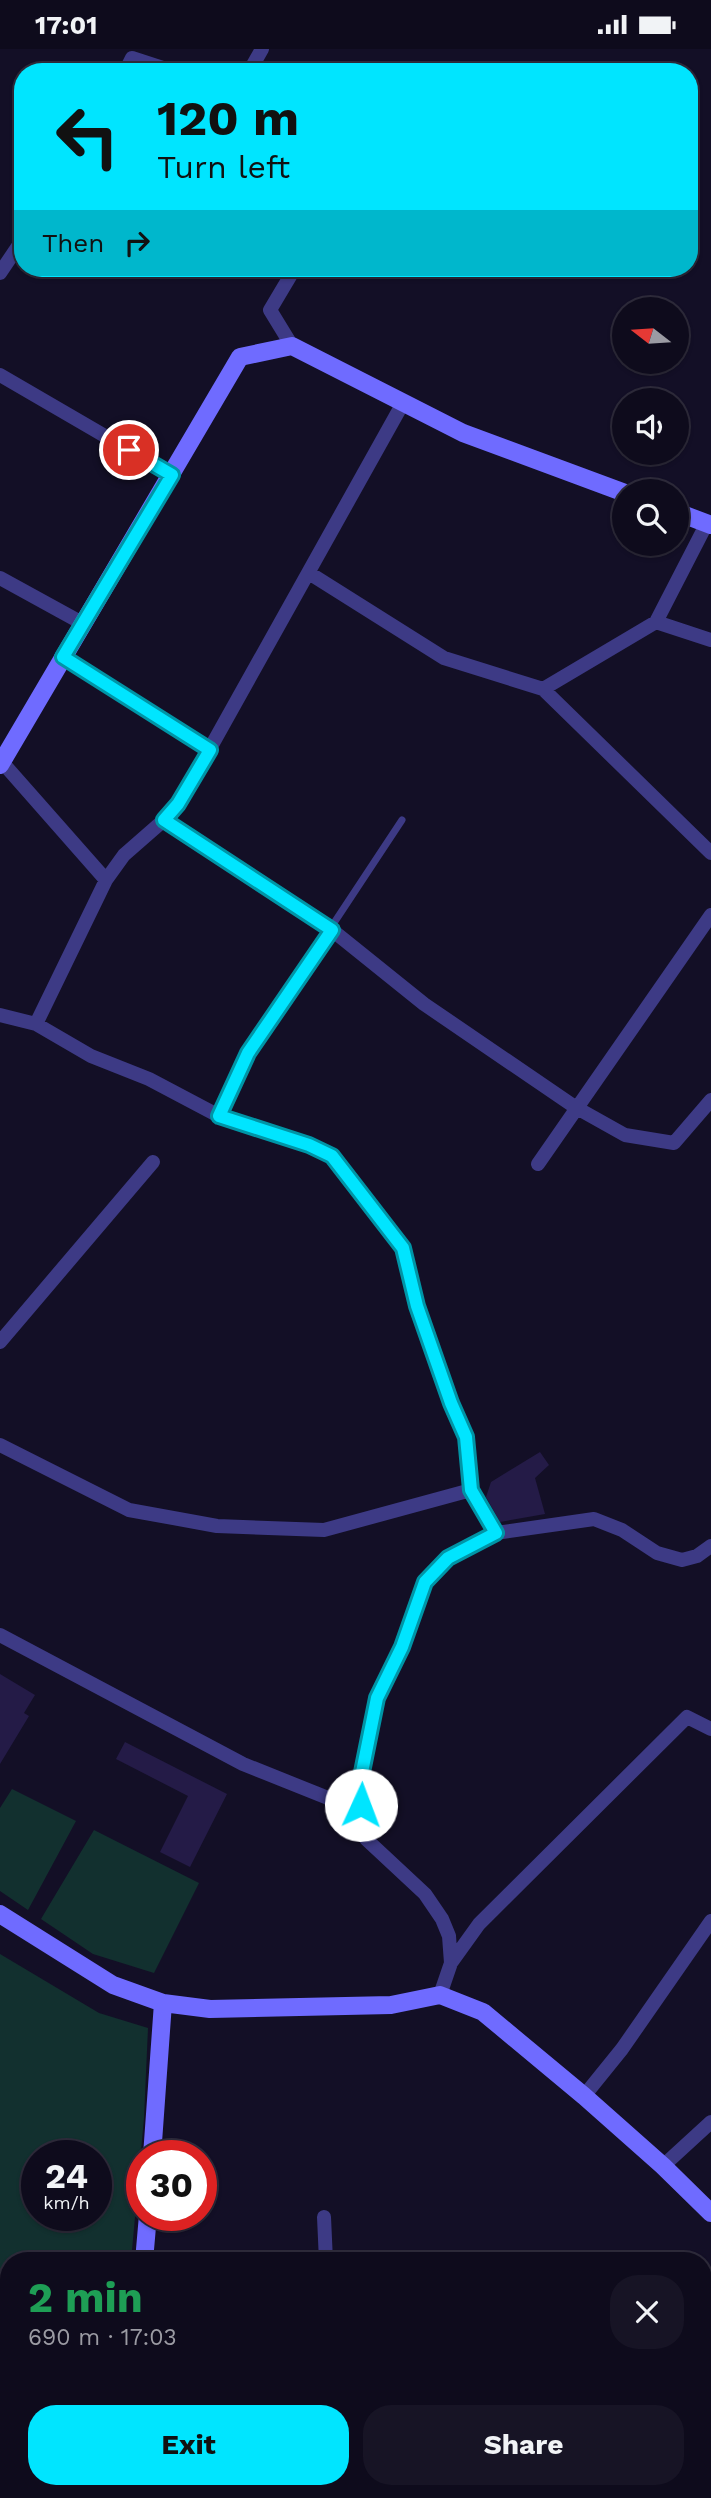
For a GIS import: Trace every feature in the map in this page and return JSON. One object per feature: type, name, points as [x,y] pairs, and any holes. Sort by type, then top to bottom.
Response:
[{"type":"street","points":[[130,63],[132,58],[147,63]]},
{"type":"street","points":[[0,273],[14,252]]},
{"type":"street","points":[[290,277],[270,310],[292,346],[463,433],[612,488]]},
{"type":"street","points":[[106,880],[1,763],[240,357],[292,346]]},
{"type":"street","points":[[0,375],[172,475]]},
{"type":"street","points":[[36,1024],[106,880],[124,855],[178,804],[403,403]]},
{"type":"street","points":[[543,689],[656,622],[709,524],[689,516]]},
{"type":"street","points":[[309,573],[444,659],[543,689],[711,853]]},
{"type":"street","points":[[0,578],[82,623]]},
{"type":"street","points":[[656,622],[711,640]]},
{"type":"street","points":[[164,820],[332,930],[424,1004],[575,1107],[625,1135],[674,1143],[711,1100]]},
{"type":"street","points":[[538,1164],[575,1107],[711,915]]},
{"type":"street","points":[[0,1015],[36,1024],[91,1056],[149,1079],[219,1116],[309,1145],[332,1156],[403,1248],[417,1306],[451,1403],[466,1437],[471,1490],[496,1533]]},
{"type":"street","points":[[0,1342],[153,1161]]},
{"type":"street","points":[[0,1445],[129,1510],[217,1526],[324,1530],[471,1490]]},
{"type":"street","points":[[451,1963],[449,1936],[442,1919],[425,1894],[366,1839],[359,1787],[377,1698],[402,1647],[425,1582],[448,1558],[496,1533],[594,1519],[622,1531],[657,1553],[682,1560],[698,1556],[711,1546]]},
{"type":"street","points":[[0,1635],[243,1764],[343,1804],[361,1805]]},
{"type":"street","points":[[440,1995],[451,1963],[480,1924],[687,1717],[711,1730]]},
{"type":"street","points":[[0,1914],[113,1985],[163,2003],[210,2010],[391,2005],[440,1995],[483,2012],[584,2096],[711,2213]]},
{"type":"street","points":[[584,2096],[622,2049],[711,1921]]},
{"type":"street","points":[[153,2140],[163,2003]]},
{"type":"street","points":[[663,2166],[711,2122]]},
{"type":"street","points":[[324,2217],[326,2252]]},
{"type":"street","points":[[145,2252],[147,2231]]},
{"type":"lane","points":[[63,657],[210,750]]},
{"type":"lane","points":[[219,1116],[248,1053],[332,930],[402,820]]},
{"type":"green space","points":[[12,1789],[76,1821],[28,1910],[0,1891],[0,1808]]},
{"type":"green space","points":[[94,1830],[199,1883],[154,1973],[93,1954],[41,1919]]},
{"type":"green space","points":[[0,1954],[99,2013],[148,2028],[142,2140],[126,2140],[126,2231],[134,2231],[132,2252],[0,2252]]},
{"type":"building","points":[[540,1452],[549,1465],[535,1478],[545,1514],[500,1522],[486,1497],[491,1482]]},
{"type":"building","points":[[0,1674],[35,1695],[24,1713],[29,1716],[0,1764]]},
{"type":"building","points":[[125,1742],[227,1794],[190,1867],[160,1852],[188,1796],[116,1759]]},
{"type":"route","points":[[129,450],[172,475],[63,657],[210,750],[178,804],[164,820],[332,930],[248,1053],[219,1116],[309,1145],[332,1156],[403,1248],[417,1306],[451,1403],[466,1437],[471,1490],[496,1533],[448,1558],[425,1582],[402,1647],[377,1698],[359,1787],[361,1805]]}]
